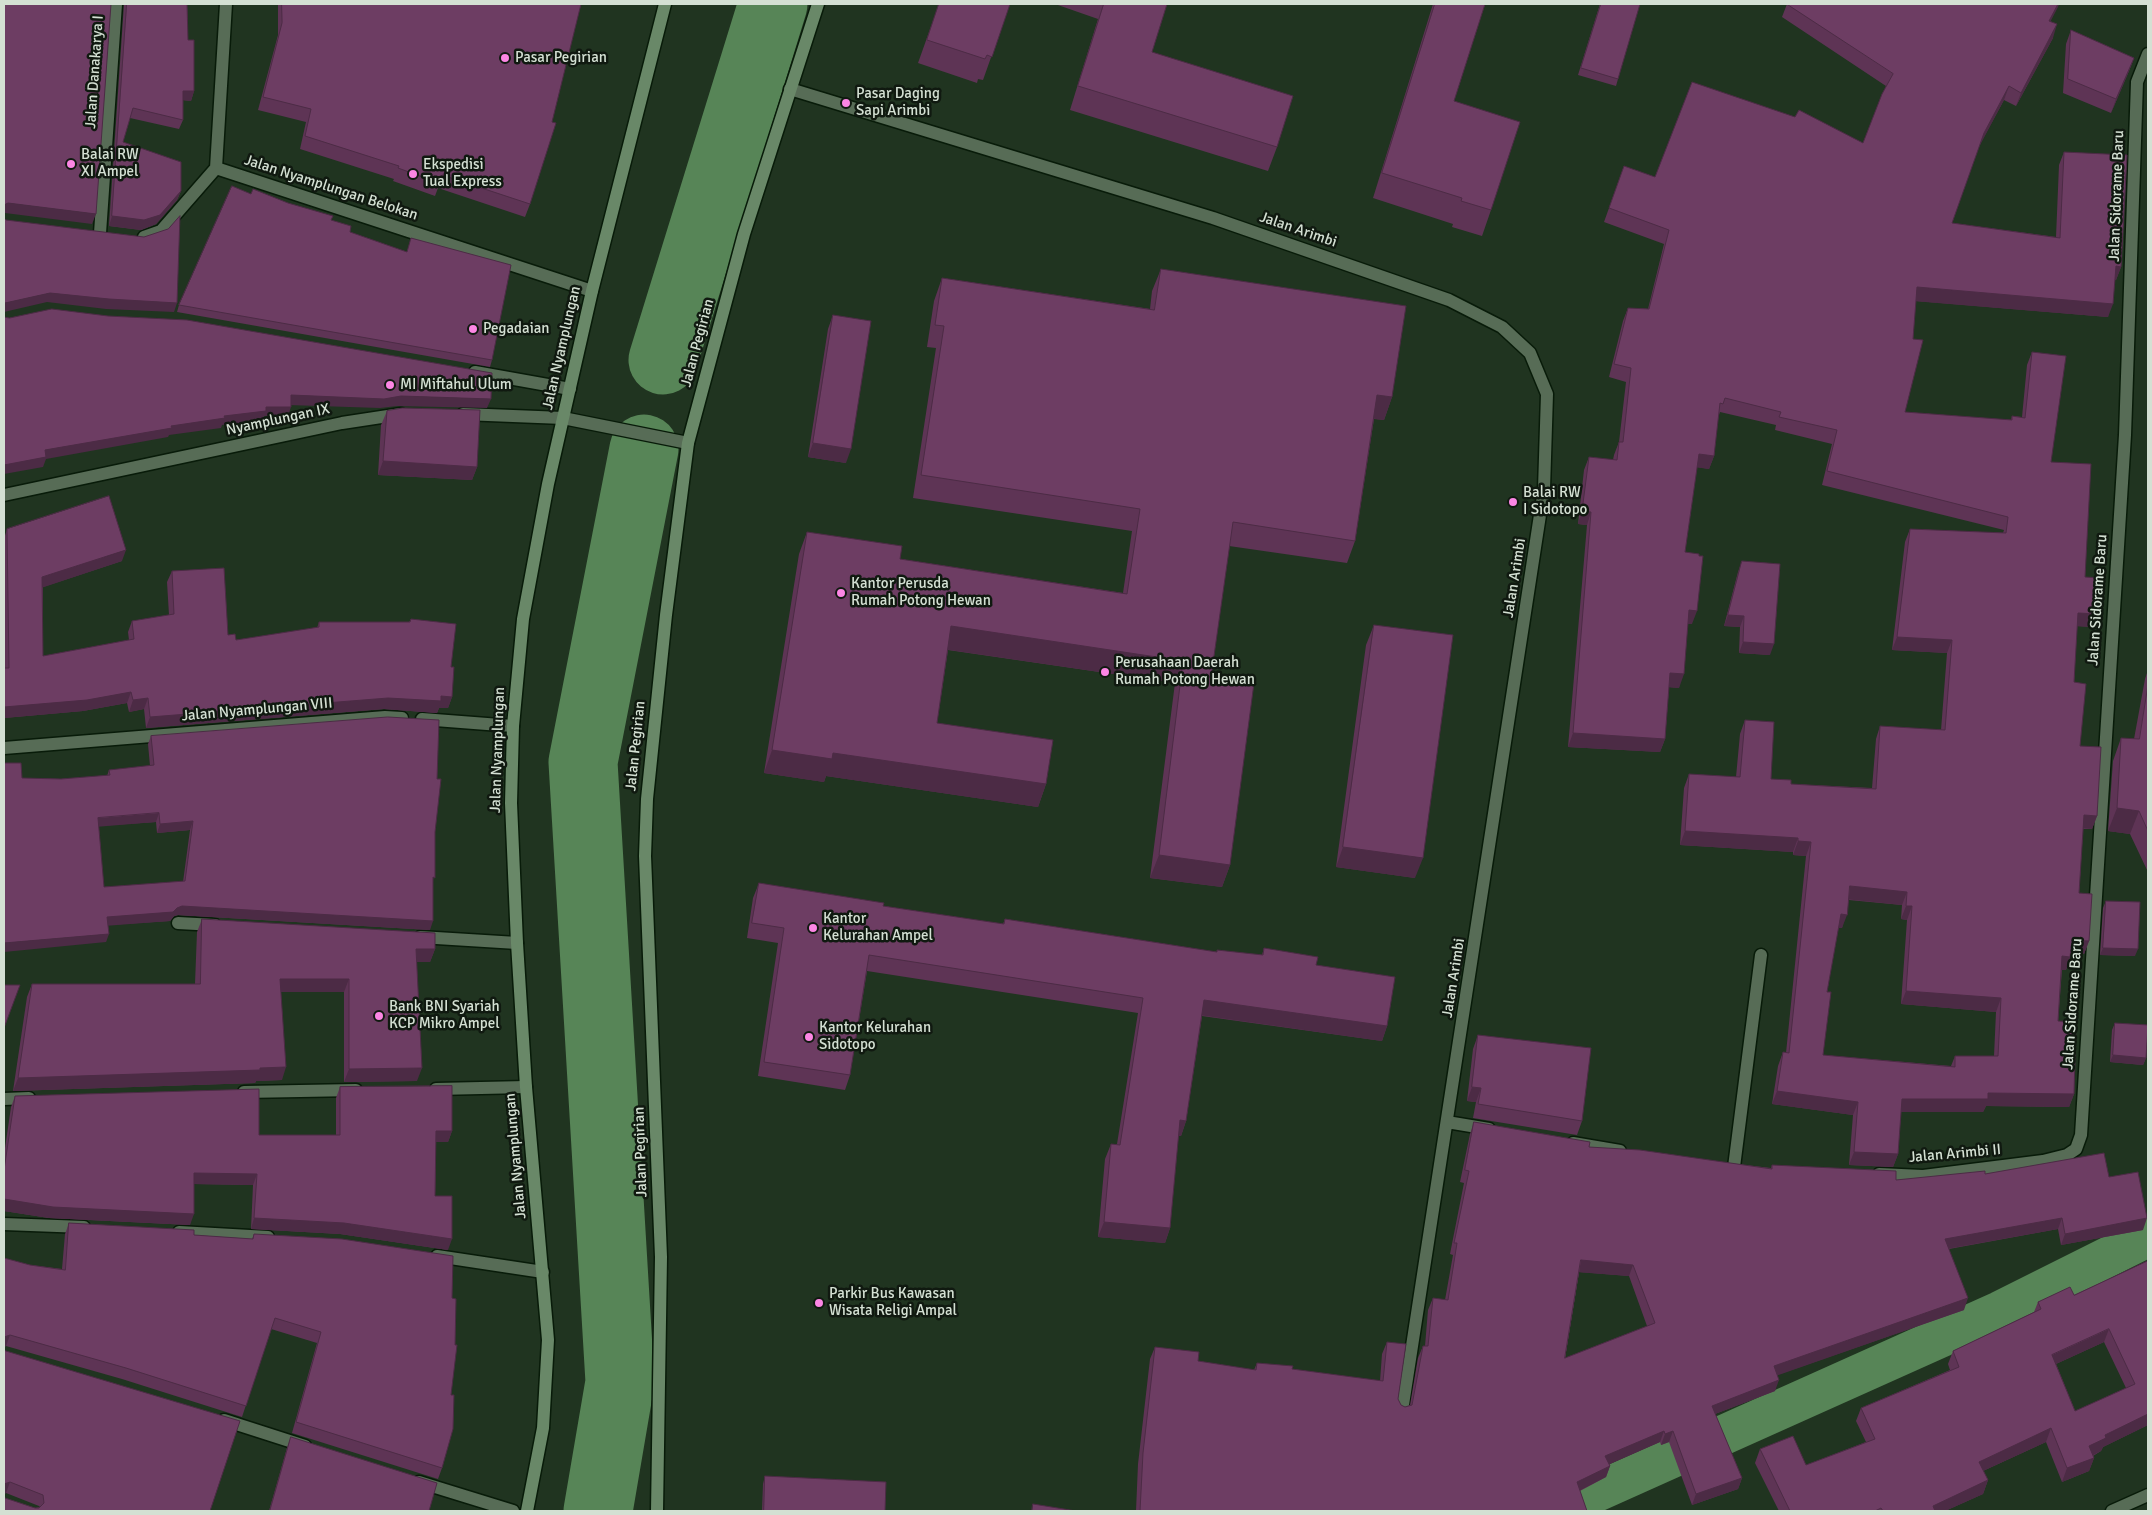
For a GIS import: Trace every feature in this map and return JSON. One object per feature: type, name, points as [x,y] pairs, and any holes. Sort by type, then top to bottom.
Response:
[{"type":"main road","name":"Jalan Nyamplungan","points":[[527,1511],[543,1428],[548,1340],[526,1087],[517,943],[511,803],[513,726],[523,619],[548,484],[592,291],[665,4]]},
{"type":"main road","name":"Jalan Pegirian","points":[[657,1511],[661,1257],[646,847],[647,800],[666,615],[688,443],[744,234],[818,4]]},
{"type":"street","name":"Jalan Danakarya I","points":[[116,4],[95,232],[116,236]]},
{"type":"street","points":[[133,238],[142,238],[161,231],[216,168],[226,4]]},
{"type":"street","name":"Jalan Sidorame Baru","points":[[2076,1149],[2081,1135],[2125,435],[2137,82],[2148,54]]},
{"type":"street","name":"Jalan Arimbi","points":[[790,89],[1213,218],[1449,300],[1502,327],[1530,354],[1548,394],[1544,489],[1402,1411]]},
{"type":"street","name":"Jalan Nyamplungan Belokan","points":[[216,168],[592,291]]},
{"type":"street","points":[[464,370],[570,389]]},
{"type":"street","name":"Nyamplungan IX","points":[[4,495],[342,423],[397,414],[416,414]]},
{"type":"street","points":[[454,414],[563,418],[688,443]]},
{"type":"street","name":"Jalan Nyamplungan VIII","points":[[4,748],[384,716],[513,726]]},
{"type":"street","points":[[178,923],[226,926]]},
{"type":"street","points":[[403,936],[517,943]]},
{"type":"street","points":[[1734,1167],[1761,955]]},
{"type":"street","points":[[420,1089],[526,1087]]},
{"type":"street","points":[[234,1092],[372,1090]]},
{"type":"street","points":[[4,1099],[42,1098]]},
{"type":"street","points":[[1447,1122],[1505,1131]]},
{"type":"street","points":[[1563,1141],[1630,1152]]},
{"type":"street","name":"Jalan Arimbi II","points":[[1867,1174],[1923,1176],[2043,1161],[2067,1155],[2076,1149]]},
{"type":"street","points":[[4,1224],[94,1227]]},
{"type":"street","points":[[163,1231],[280,1238]]},
{"type":"street","points":[[421,1254],[543,1272]]},
{"type":"street","points":[[215,1417],[320,1450]]},
{"type":"street","points":[[405,1478],[512,1511]]},
{"type":"street","points":[[2112,1511],[2148,1495]]},
{"type":"building","points":[[4,4],[111,4],[96,214],[8,203],[4,205]]},
{"type":"building","points":[[127,4],[187,4],[188,40],[194,40],[194,91],[183,91],[183,120],[133,108],[123,142],[181,162],[181,191],[160,215],[144,220],[112,216]]},
{"type":"building","points":[[282,4],[581,4],[552,122],[556,123],[530,204],[442,175],[439,183],[398,168],[399,166],[305,136],[311,109],[263,97],[282,23]]},
{"type":"building","points":[[939,4],[1010,4],[992,57],[987,55],[985,59],[927,40]]},
{"type":"building","points":[[1104,4],[1167,4],[1152,52],[1293,96],[1277,147],[1078,86]]},
{"type":"building","points":[[1435,4],[1485,4],[1454,101],[1520,122],[1491,210],[1461,201],[1462,198],[1382,173]]},
{"type":"building","points":[[1601,4],[1640,4],[1618,79],[1581,68]]},
{"type":"building","points":[[1787,4],[2058,4],[2049,21],[2057,24],[2021,93],[2009,86],[1984,133],[1952,223],[2060,238],[2064,152],[2127,155],[2121,267],[2116,266],[2113,304],[1917,287],[1913,339],[1923,340],[1905,412],[2012,420],[2012,416],[2025,418],[2032,352],[2066,356],[2051,462],[2091,464],[2085,577],[2101,578],[2098,614],[2078,613],[2074,682],[2086,684],[2080,746],[2101,747],[2097,816],[2084,815],[2079,893],[2092,894],[2089,941],[2072,940],[2070,957],[2062,956],[2058,1021],[2076,1022],[2074,1094],[1988,1093],[1988,1099],[1902,1099],[1898,1154],[1854,1152],[1858,1102],[1777,1091],[1783,1052],[1789,1053],[1811,842],[1798,841],[1798,838],[1685,831],[1689,774],[1740,777],[1745,720],[1774,722],[1771,779],[1791,780],[1791,784],[1876,789],[1880,726],[1945,730],[1952,640],[1897,637],[1910,529],[2006,533],[2008,517],[1827,471],[1837,430],[1779,417],[1781,412],[1725,398],[1723,404],[1720,403],[1714,456],[1699,454],[1685,552],[1703,556],[1697,611],[1689,610],[1684,674],[1670,673],[1665,739],[1573,733],[1591,512],[1582,511],[1589,457],[1617,460],[1619,442],[1623,442],[1631,368],[1614,364],[1628,308],[1649,309],[1669,230],[1609,208],[1624,166],[1655,177],[1692,82],[1795,117],[1799,110],[1863,143],[1882,94],[1893,74]],"holes":[[[1850,886],[1907,892],[1906,906],[1912,906],[1906,991],[2001,998],[1998,1056],[1955,1056],[1955,1067],[1823,1055],[1831,992],[1827,992],[1841,914],[1847,915]]]},
{"type":"building","points":[[2071,30],[2134,58],[2116,99],[2068,79]]},
{"type":"building","points":[[232,186],[251,194],[253,189],[288,203],[333,216],[331,220],[351,226],[350,232],[407,252],[411,238],[511,265],[492,360],[179,305]]},
{"type":"building","points":[[180,216],[177,303],[50,293],[4,304],[4,218],[6,220],[144,237],[168,229]]},
{"type":"building","points":[[1161,269],[1406,306],[1392,397],[1377,395],[1355,541],[1233,522],[1211,677],[1254,683],[1230,865],[1159,855],[1183,661],[951,626],[937,723],[1053,740],[1046,784],[833,753],[832,759],[772,750],[807,532],[902,546],[900,559],[1127,594],[1140,509],[921,475],[944,326],[935,325],[942,278],[1154,310]]},
{"type":"building","points":[[52,309],[108,316],[187,320],[492,373],[491,399],[401,396],[384,399],[291,395],[291,407],[266,407],[266,411],[224,416],[225,418],[171,426],[172,428],[45,450],[46,457],[4,465],[4,317],[9,318]]},
{"type":"building","points":[[833,315],[871,321],[851,449],[813,443]]},
{"type":"building","points":[[403,408],[480,410],[477,467],[383,461],[387,411]]},
{"type":"building","points":[[109,496],[126,550],[42,577],[43,656],[134,639],[132,621],[174,614],[172,571],[224,568],[228,635],[235,634],[236,640],[319,627],[319,622],[410,622],[411,619],[456,624],[451,667],[454,667],[452,697],[441,696],[441,701],[388,698],[150,717],[148,698],[133,700],[131,692],[87,700],[4,707],[4,668],[9,668],[7,529]]},
{"type":"building","points":[[1742,561],[1780,564],[1774,644],[1743,642],[1744,616],[1728,615]]},
{"type":"building","points":[[1374,625],[1453,635],[1423,858],[1343,847]]},
{"type":"building","points":[[2148,685],[2148,831],[2139,811],[2117,808],[2121,738],[2139,739]]},
{"type":"building","points":[[388,717],[439,720],[437,779],[441,779],[435,832],[433,921],[182,906],[173,912],[107,917],[109,934],[4,943],[4,763],[21,763],[22,778],[61,779],[110,775],[109,770],[154,765],[151,736]],"holes":[[[159,813],[160,824],[193,821],[185,881],[104,887],[98,818]]]},
{"type":"building","points":[[759,883],[884,903],[883,906],[1004,924],[1005,919],[1217,952],[1217,950],[1263,955],[1264,948],[1318,957],[1316,965],[1395,977],[1387,1026],[1204,1000],[1186,1121],[1180,1120],[1170,1228],[1104,1222],[1111,1144],[1120,1145],[1143,998],[869,955],[850,1075],[764,1062],[784,928],[752,923]]},
{"type":"building","points":[[2106,901],[2140,902],[2138,949],[2103,948]]},
{"type":"building","points":[[202,919],[435,933],[435,949],[416,949],[422,1068],[349,1069],[349,979],[280,979],[286,1067],[260,1068],[260,1070],[18,1078],[32,984],[200,984]]},
{"type":"building","points":[[4,985],[20,985],[4,1028]]},
{"type":"building","points":[[2115,1023],[2148,1025],[2146,1058],[2113,1055]]},
{"type":"building","points":[[1478,1035],[1591,1048],[1582,1121],[1478,1104],[1481,1088],[1472,1087]]},
{"type":"building","points":[[452,1086],[452,1131],[436,1131],[435,1196],[452,1196],[452,1239],[344,1223],[254,1218],[257,1174],[194,1173],[194,1214],[53,1207],[4,1199],[4,1170],[15,1096],[259,1089],[259,1135],[340,1135],[340,1087]]},
{"type":"building","points":[[1474,1122],[1590,1142],[1589,1147],[1640,1150],[1772,1169],[1772,1165],[1896,1171],[1896,1180],[1985,1171],[1985,1174],[2104,1153],[2109,1177],[2138,1172],[2147,1218],[2065,1234],[2062,1218],[1945,1239],[1968,1298],[1774,1366],[1779,1380],[1712,1406],[1742,1478],[1696,1494],[1673,1431],[1665,1434],[1664,1431],[1605,1456],[1610,1466],[1577,1482],[1587,1511],[1140,1511],[1143,1453],[1155,1347],[1199,1352],[1198,1361],[1256,1370],[1257,1363],[1293,1366],[1292,1369],[1383,1381],[1387,1342],[1406,1344],[1398,1399],[1401,1405],[1405,1407],[1412,1405],[1423,1346],[1428,1346],[1433,1298],[1448,1300],[1457,1243],[1454,1243],[1469,1171],[1465,1170]],"holes":[[[1581,1260],[1633,1265],[1655,1323],[1565,1358]]]},
{"type":"building","points":[[69,1223],[194,1230],[194,1235],[253,1239],[254,1234],[342,1239],[453,1256],[452,1298],[456,1299],[455,1345],[457,1345],[451,1395],[454,1395],[453,1429],[442,1468],[296,1422],[321,1332],[275,1318],[246,1406],[126,1368],[10,1335],[4,1337],[4,1258],[30,1265],[65,1270]]},
{"type":"building","points":[[2148,1261],[2148,1414],[2105,1435],[2106,1438],[2089,1446],[2094,1458],[2067,1468],[2051,1428],[1979,1462],[1988,1480],[1933,1506],[1935,1511],[1883,1511],[1881,1508],[1875,1511],[1790,1511],[1760,1449],[1793,1436],[1806,1465],[1875,1439],[1861,1408],[1959,1367],[1953,1351],[2041,1309],[2038,1302],[2070,1287],[2074,1295]],"holes":[[[2109,1329],[2135,1384],[2075,1411],[2052,1355]]]},
{"type":"building","points":[[4,1350],[240,1421],[210,1511],[4,1511],[4,1496],[5,1498],[35,1508],[39,1508],[44,1503],[43,1495],[10,1482],[4,1484]]},
{"type":"building","points":[[291,1437],[437,1483],[429,1511],[270,1511]]},
{"type":"building","points":[[765,1476],[886,1482],[885,1511],[764,1511]]},
{"type":"building","points":[[1033,1504],[1076,1511],[1032,1511]]},
{"type":"waterway","points":[[663,360],[773,4]]},
{"type":"waterway","points":[[598,1511],[620,1382],[583,762],[644,449]]},
{"type":"waterway","points":[[1554,1511],[2000,1311],[2148,1237]]},
{"type":"place","name":"Pasar Pegirian","points":[[505,58]]},
{"type":"place","name":"Pasar Daging Sapi Arimbi","points":[[846,103]]},
{"type":"place","name":"Balai RW XI Ampel","points":[[71,164]]},
{"type":"place","name":"Ekspedisi Tual Express","points":[[413,174]]},
{"type":"place","name":"Pegadaian","points":[[473,329]]},
{"type":"place","name":"MI Miftahul Ulum","points":[[390,385]]},
{"type":"place","name":"Balai RW I Sidotopo","points":[[1513,502]]},
{"type":"place","name":"Kantor Perusda Rumah Potong Hewan","points":[[841,593]]},
{"type":"place","name":"Perusahaan Daerah Rumah Potong Hewan","points":[[1105,672]]},
{"type":"place","name":"Kantor Kelurahan Ampel","points":[[813,928]]},
{"type":"place","name":"Bank BNI Syariah KCP Mikro Ampel","points":[[379,1016]]},
{"type":"place","name":"Kantor Kelurahan Sidotopo","points":[[809,1037]]},
{"type":"place","name":"Parkir Bus Kawasan Wisata Religi Ampal","points":[[819,1303]]}]
